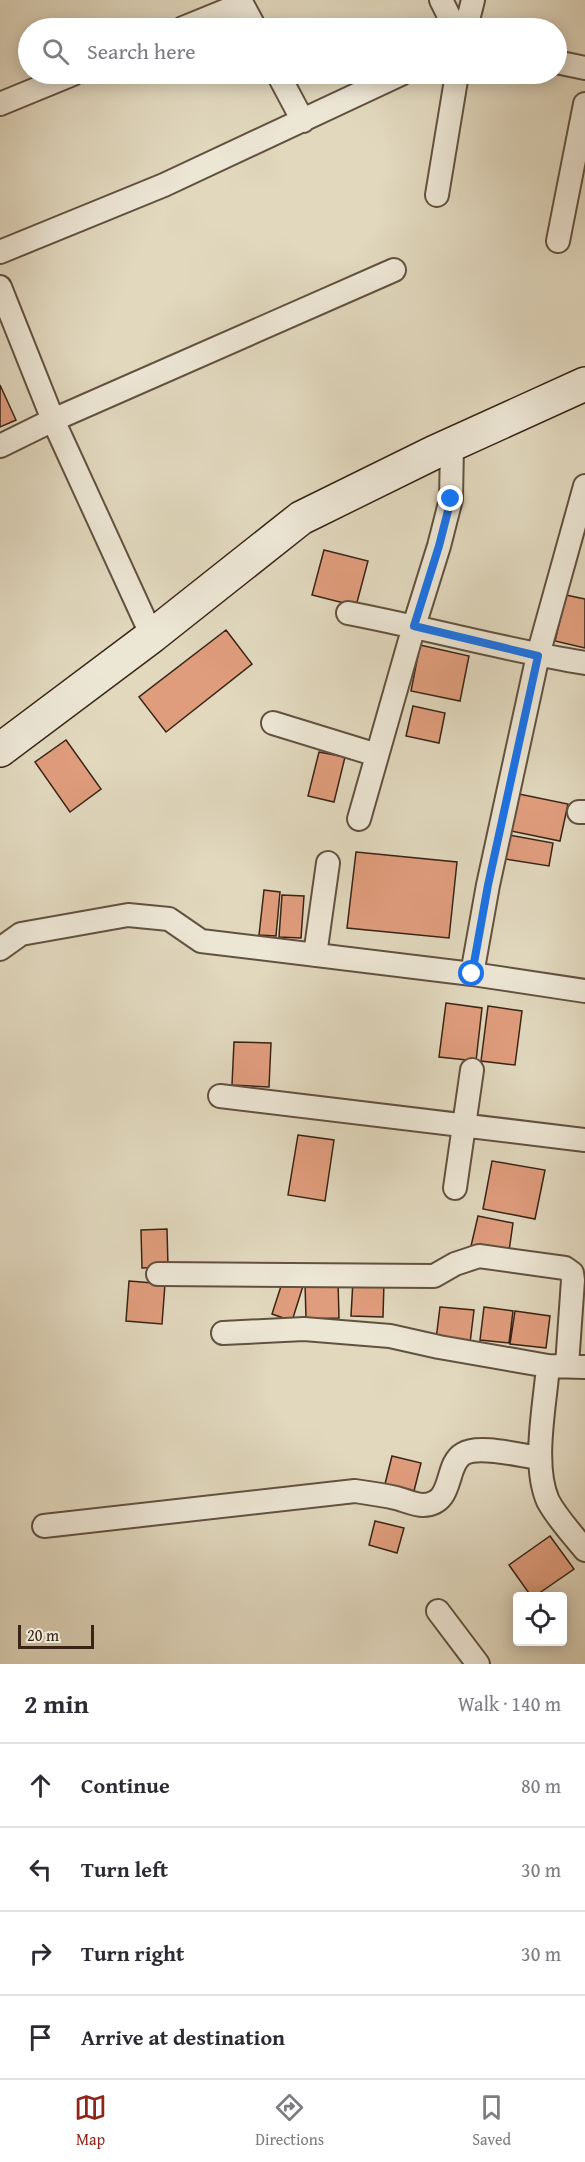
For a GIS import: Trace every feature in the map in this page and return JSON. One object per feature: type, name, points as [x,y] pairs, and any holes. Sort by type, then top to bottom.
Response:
[{"type":"street","points":[[441,0],[450,18]]},
{"type":"street","points":[[468,18],[473,0]]},
{"type":"street","points":[[205,18],[241,2],[250,18]]},
{"type":"street","points":[[567,64],[585,68]]},
{"type":"street","points":[[0,104],[49,84]]},
{"type":"street","points":[[283,84],[303,121]]},
{"type":"street","points":[[0,252],[164,185],[380,84]]},
{"type":"street","points":[[437,195],[455,84]]},
{"type":"street","points":[[558,241],[585,104]]},
{"type":"street","points":[[0,446],[53,420],[394,270]]},
{"type":"street","points":[[0,287],[53,420],[152,636]]},
{"type":"street","points":[[0,750],[152,636],[301,518],[585,384]]},
{"type":"street","points":[[358,819],[451,499],[452,445]]},
{"type":"street","points":[[472,974],[488,885],[538,656],[585,486]]},
{"type":"street","points":[[348,613],[414,626],[538,656],[585,663]]},
{"type":"street","points":[[273,723],[377,755]]},
{"type":"street","points":[[315,955],[328,863]]},
{"type":"street","points":[[0,949],[21,934],[128,915],[169,919],[201,941],[472,974],[585,991]]},
{"type":"street","points":[[455,1188],[472,1070]]},
{"type":"street","points":[[220,1096],[585,1140]]},
{"type":"street","points":[[158,1274],[434,1275],[455,1264],[479,1256],[565,1268],[572,1273],[573,1280],[567,1366],[540,1458],[542,1485],[549,1503],[585,1550]]},
{"type":"street","points":[[223,1333],[304,1329],[390,1336],[438,1347],[567,1366]]},
{"type":"street","points":[[44,1526],[355,1491],[381,1494],[423,1505],[436,1501],[447,1489],[453,1466],[462,1454],[479,1449],[540,1458]]},
{"type":"street","points":[[438,1611],[478,1664]]},
{"type":"building","points":[[0,385],[16,420],[0,427]]},
{"type":"building","points":[[324,550],[368,561],[356,606],[312,595]]},
{"type":"building","points":[[566,595],[585,599],[585,648],[555,641]]},
{"type":"building","points":[[226,630],[252,664],[166,732],[139,697]]},
{"type":"building","points":[[420,645],[469,656],[460,701],[411,691]]},
{"type":"building","points":[[413,706],[445,713],[439,743],[406,736]]},
{"type":"building","points":[[66,740],[101,789],[70,812],[35,762]]},
{"type":"building","points":[[319,752],[345,757],[334,802],[308,796]]},
{"type":"building","points":[[519,794],[568,804],[560,841],[511,831]]},
{"type":"building","points":[[509,835],[553,843],[549,866],[505,859]]},
{"type":"building","points":[[356,852],[457,862],[449,938],[347,928]]},
{"type":"building","points":[[264,890],[280,892],[276,936],[259,935]]},
{"type":"building","points":[[282,895],[304,896],[301,938],[279,937]]},
{"type":"building","points":[[446,1003],[482,1008],[476,1061],[439,1057]]},
{"type":"building","points":[[488,1006],[522,1011],[515,1065],[481,1061]]},
{"type":"building","points":[[234,1042],[271,1043],[269,1087],[232,1085]]},
{"type":"building","points":[[298,1135],[334,1140],[325,1201],[288,1195]]},
{"type":"building","points":[[492,1161],[545,1170],[535,1219],[483,1209]]},
{"type":"building","points":[[478,1216],[513,1223],[509,1251],[471,1246]]},
{"type":"building","points":[[167,1229],[168,1267],[142,1268],[141,1230]]},
{"type":"building","points":[[283,1280],[303,1286],[292,1321],[272,1314]]},
{"type":"building","points":[[353,1280],[384,1281],[383,1317],[351,1316]]},
{"type":"building","points":[[129,1281],[165,1284],[162,1324],[126,1321]]},
{"type":"building","points":[[338,1281],[339,1318],[306,1319],[305,1282]]},
{"type":"building","points":[[440,1307],[474,1310],[470,1343],[436,1339]]},
{"type":"building","points":[[484,1307],[513,1311],[509,1343],[480,1340]]},
{"type":"building","points":[[515,1311],[550,1316],[546,1348],[510,1344]]},
{"type":"building","points":[[392,1456],[421,1463],[414,1491],[385,1484]]},
{"type":"building","points":[[375,1521],[404,1528],[397,1553],[369,1545]]},
{"type":"building","points":[[550,1536],[574,1569],[541,1592],[528,1592],[509,1565]]},
{"type":"route","points":[[451,499],[414,626],[538,656],[488,885],[472,974]]}]
